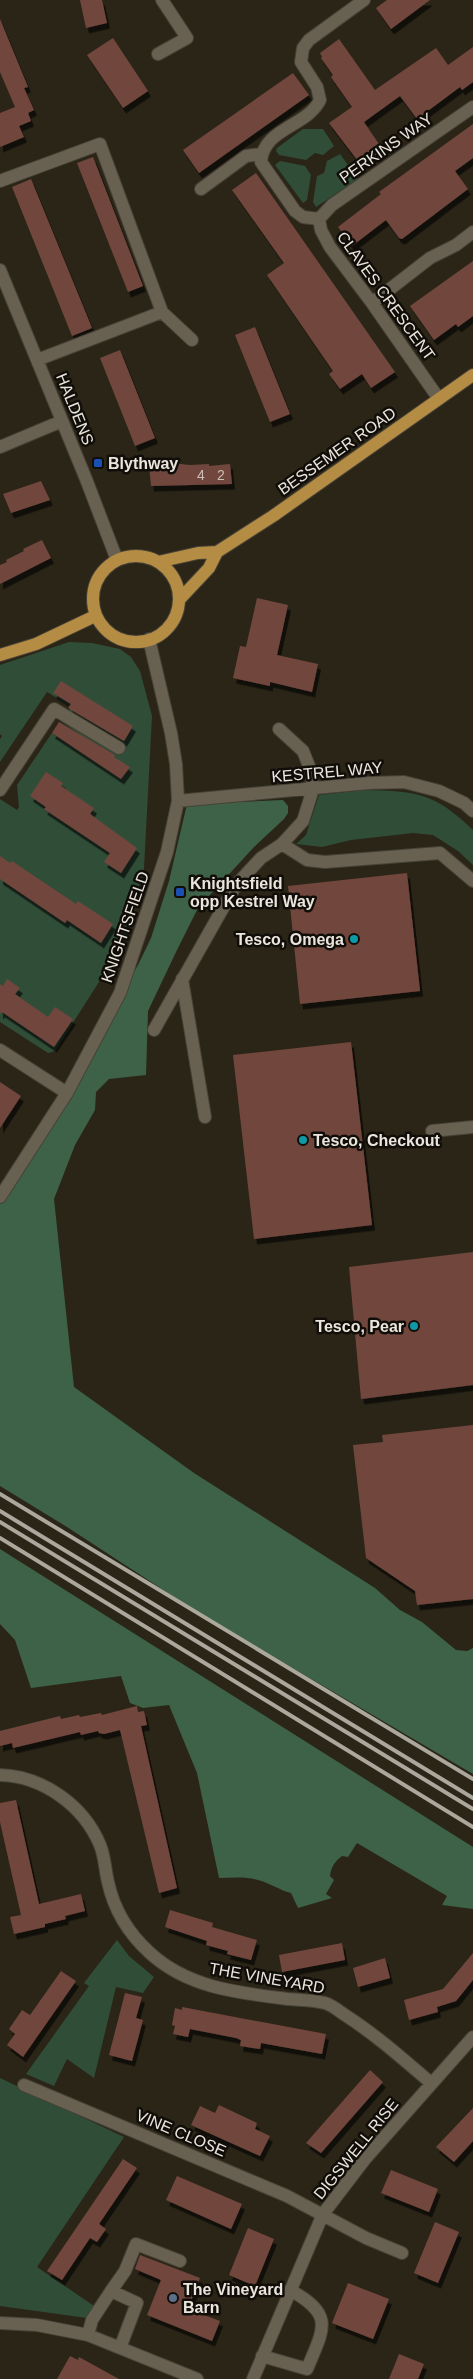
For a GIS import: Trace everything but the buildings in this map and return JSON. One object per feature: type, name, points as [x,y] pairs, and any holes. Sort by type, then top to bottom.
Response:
[{"type":"main road","name":"BESSEMER ROAD","points":[[158,562],[198,553],[217,552],[273,516],[473,376]]},
{"type":"main road","name":"BESSEMER ROAD","points":[[179,600],[209,568],[217,552]]},
{"type":"main road","points":[[133,556],[158,562],[169,571],[176,582],[179,600],[177,612],[162,632],[149,640],[133,641],[119,638],[102,627],[96,616],[92,604],[94,589],[106,568],[117,560],[133,556]]},
{"type":"main road","points":[[0,655],[36,644],[96,616]]},
{"type":"street","points":[[158,54],[187,38],[162,0]]},
{"type":"street","points":[[319,219],[303,216],[295,211],[264,169],[261,154],[266,143],[313,110],[320,100],[317,88],[301,62],[300,56],[305,44],[364,0]]},
{"type":"street","name":"PERKINS WAY","points":[[319,219],[332,205],[473,107]]},
{"type":"street","points":[[0,181],[100,144],[162,312],[192,340]]},
{"type":"street","points":[[201,189],[246,156],[261,154]]},
{"type":"street","name":"CLAVES CRESCENT","points":[[319,219],[324,239],[440,399]]},
{"type":"street","points":[[372,303],[430,258],[456,245],[473,232]]},
{"type":"street","name":"HALDENS","points":[[0,270],[117,560]]},
{"type":"street","points":[[37,360],[162,312]]},
{"type":"street","points":[[0,447],[62,421]]},
{"type":"street","name":"KNIGHTSFIELD","points":[[0,1197],[67,1093],[120,994],[167,852],[178,801],[176,764],[171,732],[149,640]]},
{"type":"street","points":[[0,790],[54,709],[119,748]]},
{"type":"street","points":[[154,1030],[236,885],[261,858],[282,844],[303,821],[313,789],[311,771],[303,751],[278,729]]},
{"type":"street","name":"KESTREL WAY","points":[[178,801],[404,782],[439,791],[470,803]]},
{"type":"street","points":[[282,844],[307,860],[325,862],[440,852],[473,881]]},
{"type":"street","points":[[182,979],[205,1117]]},
{"type":"street","points":[[0,1050],[67,1093]]},
{"type":"street","points":[[432,1131],[473,1127]]},
{"type":"street","name":"THE VINEYARD","points":[[0,1775],[28,1780],[50,1790],[68,1801],[81,1815],[101,1847],[108,1884],[117,1910],[131,1933],[166,1966],[189,1979],[207,1985],[247,1994],[326,2003],[367,2029],[432,2083]]},
{"type":"street","name":"DIGSWELL RISE","points":[[253,2379],[323,2214],[342,2186],[473,2037]]},
{"type":"street","name":"VINE CLOSE","points":[[24,2085],[287,2196],[366,2238],[402,2253]]},
{"type":"street","points":[[88,2335],[92,2320],[125,2271],[136,2244],[180,2261]]},
{"type":"street","points":[[262,2356],[307,2369],[323,2324],[321,2316],[308,2300],[290,2290]]},
{"type":"street","points":[[111,2291],[137,2303],[120,2348]]},
{"type":"street","points":[[0,2322],[37,2325],[88,2335],[197,2379]]},
{"type":"green space","points":[[303,129],[323,129],[334,146],[323,155],[315,153],[306,160],[279,155],[276,151],[277,148]]},
{"type":"green space","points":[[340,154],[358,179],[316,207],[313,202],[317,176],[324,173],[327,161]]},
{"type":"green space","points":[[280,161],[305,166],[311,175],[307,200],[303,203],[275,165]]},
{"type":"green space","points":[[69,642],[92,643],[120,649],[131,657],[140,671],[152,716],[144,868],[137,893],[134,922],[104,974],[55,1051],[48,1053],[0,1022],[0,799],[17,810],[19,807],[17,785],[52,733],[71,746],[79,734],[60,721],[72,707],[47,692],[0,762],[0,739],[2,736],[0,734],[0,665]]},
{"type":"green space","points":[[365,790],[412,793],[436,801],[447,808],[473,830],[473,865],[458,851],[433,835],[413,833],[351,840],[322,847],[296,844],[306,835],[319,795]]},
{"type":"green space","points":[[283,800],[288,806],[288,813],[284,819],[254,847],[198,908],[148,1011],[146,1075],[109,1079],[96,1092],[95,1110],[75,1145],[54,1199],[74,1387],[194,1473],[375,1588],[400,1610],[422,1622],[456,1650],[467,1651],[473,1648],[473,1774],[194,1610],[67,1527],[0,1486],[0,1185],[79,1062],[138,965],[151,938],[169,881],[187,804]]},
{"type":"green space","points":[[0,1549],[473,1847],[473,1909],[442,1905],[447,1896],[357,1843],[348,1857],[342,1856],[332,1867],[330,1876],[334,1880],[326,1894],[332,1898],[298,1908],[291,1893],[267,1883],[248,1878],[219,1878],[197,1773],[169,1705],[143,1708],[130,1703],[121,1676],[31,1688],[15,1640],[0,1624]]},
{"type":"green space","points":[[117,1940],[129,1956],[154,1977],[143,1993],[116,1987],[94,2078],[67,2059],[54,2086],[26,2074],[89,1986],[84,1983]]},
{"type":"green space","points":[[0,2078],[124,2137],[37,2267],[94,2306],[87,2318],[0,2306]]},
{"type":"railway","points":[[0,1494],[473,1779]]},
{"type":"railway","points":[[0,1511],[473,1798]]},
{"type":"railway","points":[[0,1522],[473,1809]]},
{"type":"railway","points":[[0,1538],[473,1827]]},
{"type":"place","name":"Blythway","points":[[98,463]]},
{"type":"place","name":"Knightsfield opp Kestrel Way","points":[[180,892]]},
{"type":"place","name":"Tesco, Omega","points":[[354,939]]},
{"type":"place","name":"Tesco, Checkout","points":[[303,1140]]},
{"type":"place","name":"Tesco, Pear","points":[[414,1326]]},
{"type":"place","name":"The Vineyard Barn","points":[[173,2298]]}]
